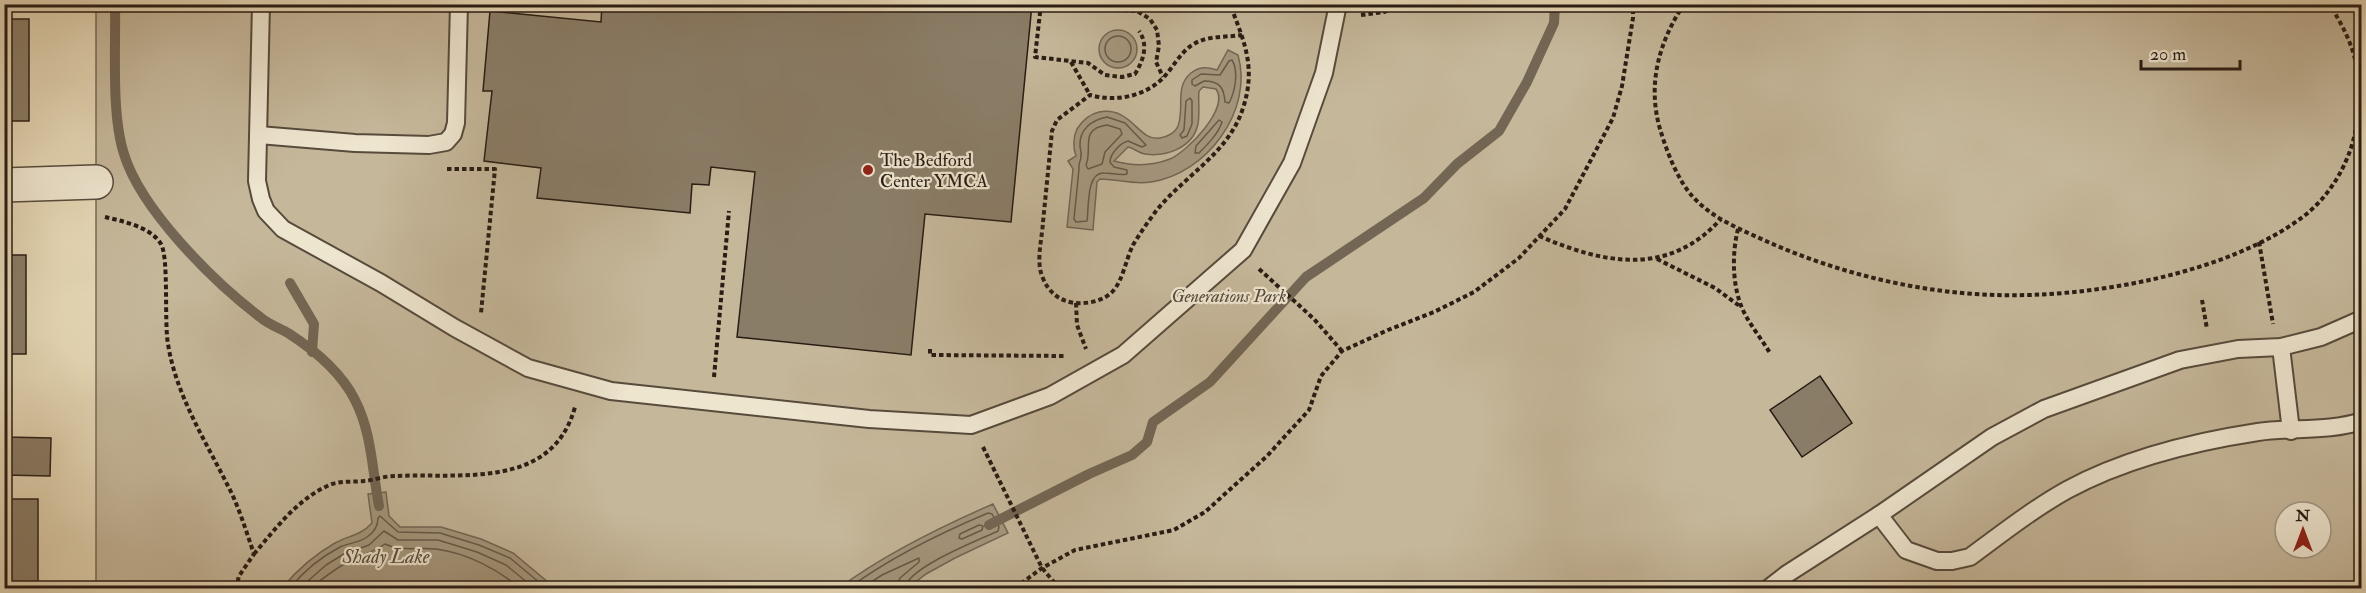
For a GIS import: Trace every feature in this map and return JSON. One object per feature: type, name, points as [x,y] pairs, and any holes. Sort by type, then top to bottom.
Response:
[{"type":"street","points":[[4,185],[96,182]]},
{"type":"lane","points":[[261,4],[257,180],[266,211],[283,229],[528,368],[611,391],[869,419],[971,425],[1050,396],[1123,355],[1243,250],[1292,163],[1324,73],[1337,12]]},
{"type":"lane","points":[[259,135],[355,143],[429,145],[446,142],[453,134],[456,123],[459,4]]},
{"type":"lane","points":[[1768,588],[1992,437],[2044,409],[2180,360],[2238,350],[2281,347],[2321,337],[2361,319]]},
{"type":"lane","points":[[2281,347],[2291,431]]},
{"type":"lane","points":[[1879,515],[1906,550],[1936,561],[1952,561],[1970,557],[2067,490],[2122,465],[2173,449],[2260,432],[2311,430],[2361,421]]},
{"type":"path","points":[[1041,4],[1035,57],[1088,63],[1105,75],[1122,77],[1135,74],[1142,62],[1145,47],[1139,31]]},
{"type":"path","points":[[1079,4],[1095,9],[1137,11],[1150,19],[1157,30],[1159,46],[1156,62],[1163,78]]},
{"type":"path","points":[[1215,4],[1231,7],[1243,4]]},
{"type":"path","points":[[1383,4],[1384,12]]},
{"type":"path","points":[[1337,12],[1384,12],[1406,4]]},
{"type":"path","points":[[1015,588],[1042,567],[1075,550],[1174,530],[1205,512],[1267,456],[1309,410],[1321,376],[1342,351],[1434,312],[1474,292],[1518,258],[1565,209],[1613,118],[1622,86],[1633,18],[1633,4]]},
{"type":"path","points":[[1684,4],[1667,34],[1657,62],[1654,89],[1656,117],[1665,146],[1677,172],[1693,197],[1738,229],[1786,250],[1840,269],[1938,290],[1996,295],[2057,294],[2134,283],[2222,260],[2304,216],[2335,182],[2347,160],[2359,115],[2358,68],[2352,46],[2329,4]]},
{"type":"path","points":[[1090,96],[1062,116],[1052,131],[1040,264],[1046,286],[1054,295],[1076,303],[1096,301],[1114,290],[1133,246],[1151,218],[1177,188],[1224,144],[1238,124],[1249,83],[1249,63],[1242,35],[1231,7]]},
{"type":"path","points":[[1071,61],[1090,96],[1120,99],[1140,93],[1163,78],[1178,56],[1199,41],[1242,35]]},
{"type":"path","points":[[437,170],[495,169],[478,341]]},
{"type":"path","points":[[714,402],[714,359],[729,211]]},
{"type":"path","points":[[105,217],[126,221],[150,234],[161,244],[164,260],[168,344],[177,379],[195,423],[230,489],[254,554]]},
{"type":"path","points":[[1539,236],[1599,258],[1656,259],[1684,248],[1706,235],[1721,219]]},
{"type":"path","points":[[1738,229],[1734,244],[1736,287],[1742,308],[1770,353]]},
{"type":"path","points":[[2259,242],[2272,322],[2281,347]]},
{"type":"path","points":[[1656,259],[1715,288],[1742,308]]},
{"type":"path","points":[[1260,270],[1314,319],[1342,351]]},
{"type":"path","points":[[1076,303],[1077,325],[1082,341]]},
{"type":"path","points":[[930,350],[930,355],[1062,357],[1070,355]]},
{"type":"path","points":[[1079,353],[1088,351]]},
{"type":"path","points":[[236,588],[239,576],[254,554],[289,514],[314,492],[335,483],[394,476],[437,476],[511,471],[533,463],[554,447],[563,434],[572,418],[582,383]]},
{"type":"path","points":[[971,425],[1042,567],[1059,588]]},
{"type":"green space","name":"Generations Park","points":[[96,5],[2361,5],[2361,588],[96,588]]},
{"type":"water","points":[[1118,30],[1125,31],[1131,36],[1136,42],[1136,56],[1131,62],[1125,67],[1118,68],[1111,67],[1105,62],[1100,56],[1099,49],[1100,42],[1105,36],[1111,31]]},
{"type":"water","points":[[1228,50],[1238,55],[1241,76],[1239,97],[1232,118],[1221,137],[1207,153],[1190,167],[1171,177],[1151,182],[1100,179],[1097,182],[1093,230],[1067,227],[1073,169],[1068,161],[1076,156],[1074,139],[1081,123],[1096,113],[1110,112],[1119,114],[1152,138],[1165,137],[1173,133],[1178,126],[1181,91],[1186,79],[1191,73],[1201,68],[1217,70]],"holes":[[[1203,87],[1216,89],[1219,97],[1212,118],[1196,139],[1177,155],[1149,164],[1114,161],[1128,147],[1153,155],[1170,152],[1185,145],[1191,139],[1198,124],[1199,91]]]},
{"type":"water","name":"Shady Lake","points":[[386,492],[389,516],[400,527],[441,527],[481,539],[513,553],[555,588],[282,588],[320,553],[368,527],[372,523],[368,494]]},
{"type":"water","points":[[993,504],[1008,533],[955,558],[926,574],[908,588],[839,588],[913,542]]},
{"type":"building","points":[[602,4],[1032,4],[1011,222],[925,214],[911,355],[737,337],[755,172],[711,167],[709,185],[692,184],[690,213],[537,198],[541,168],[484,161],[492,91],[483,91],[490,11],[601,22]]},
{"type":"building","points":[[4,19],[29,19],[29,121],[4,121]]},
{"type":"building","points":[[4,255],[26,255],[26,354],[4,354]]},
{"type":"building","points":[[1820,376],[1852,423],[1802,457],[1770,410]]},
{"type":"building","points":[[4,381],[7,381],[6,437],[51,438],[50,476],[4,475]]},
{"type":"building","points":[[4,499],[38,499],[38,588],[4,588]]},
{"type":"waterway","points":[[115,4],[117,120],[124,154],[133,176],[162,221],[201,265],[263,319],[307,346],[342,380],[355,400],[365,425],[379,506]]},
{"type":"waterway","points":[[989,525],[1089,474],[1132,455],[1147,442],[1153,422],[1210,382],[1306,277],[1424,198],[1457,164],[1499,131],[1527,82],[1554,23],[1555,4]]},
{"type":"waterway","points":[[290,283],[314,324],[312,352]]},
{"type":"place","name":"The Bedford Center YMCA","points":[[868,170]]}]
